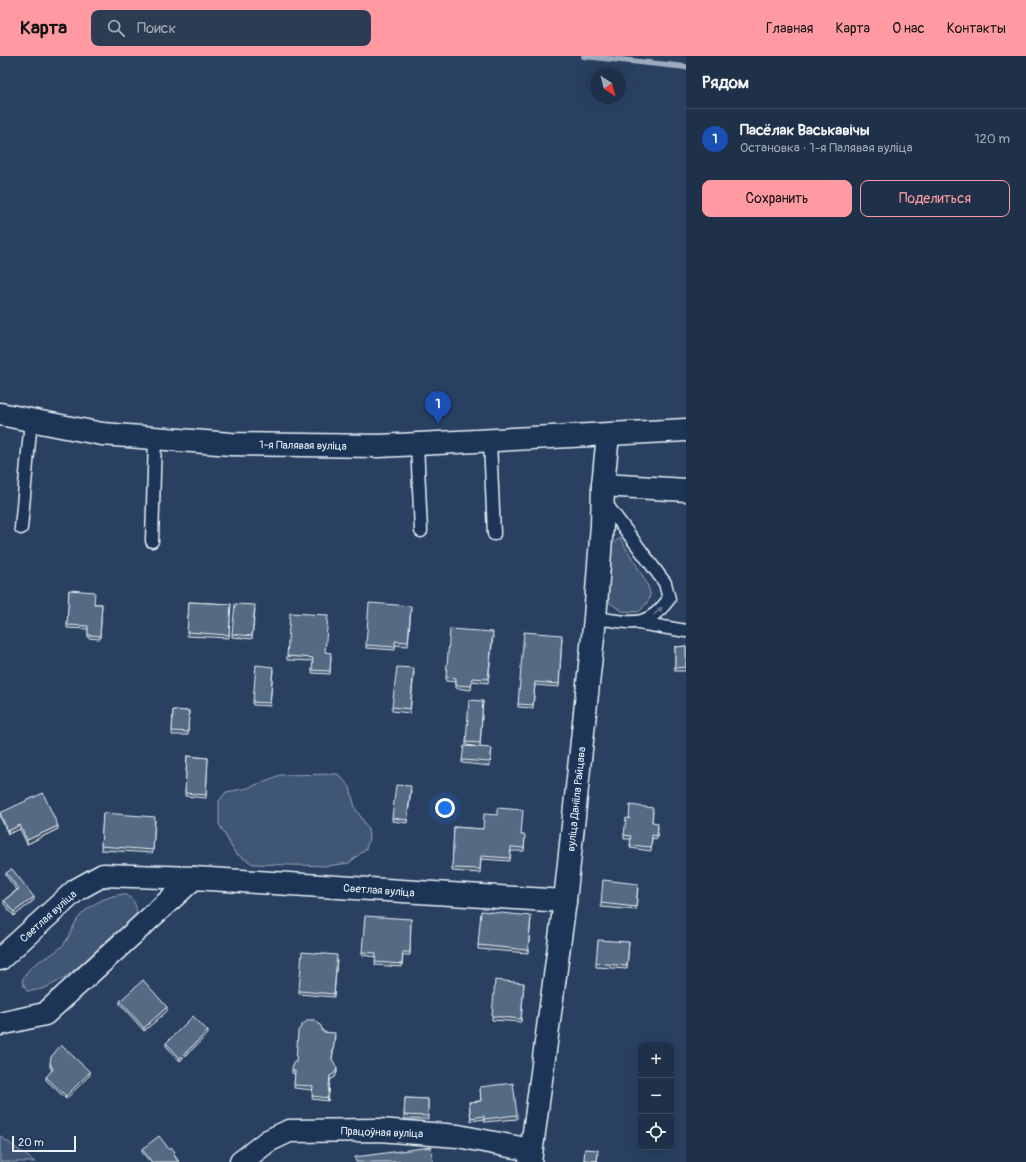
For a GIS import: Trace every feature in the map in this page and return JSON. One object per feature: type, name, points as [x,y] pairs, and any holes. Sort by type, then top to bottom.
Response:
[{"type":"street","name":"1-я Палявая вуліца","points":[[0,414],[102,434],[231,444],[379,446],[686,430]]},
{"type":"street","name":"вуліца Данііла Райцава","points":[[530,1156],[565,901],[595,618],[608,435]]},
{"type":"street","points":[[603,492],[686,490]]},
{"type":"street","name":"Светлая вуліца","points":[[0,959],[76,890],[103,875],[194,878],[565,901]]},
{"type":"street","points":[[0,1024],[45,1014],[194,878]]},
{"type":"street","name":"Працоўная вуліца","points":[[241,1162],[268,1141],[289,1131],[379,1130],[458,1136],[530,1156]]},
{"type":"lane","points":[[21,528],[31,420]]},
{"type":"lane","points":[[152,541],[155,438]]},
{"type":"lane","points":[[490,441],[494,534]]},
{"type":"lane","points":[[417,444],[421,531]]},
{"type":"lane","points":[[603,492],[665,583],[669,599],[659,613],[639,623]]},
{"type":"lane","points":[[595,618],[639,623],[686,631]]},
{"type":"shaded area","points":[[620,538],[649,589],[649,600],[638,612],[622,611],[610,603],[606,586],[612,544]]},
{"type":"shaded area","points":[[338,774],[350,787],[355,808],[368,828],[369,838],[366,849],[349,863],[328,866],[253,864],[235,853],[219,824],[219,801],[226,792],[248,788],[280,775]]},
{"type":"shaded area","points":[[124,894],[134,902],[137,910],[137,914],[131,923],[115,933],[63,978],[39,990],[27,991],[22,981],[26,974],[34,965],[55,952],[63,944],[68,938],[77,920],[86,910],[104,899]]},
{"type":"shaded area","points":[[0,1136],[35,1162],[0,1162]]},
{"type":"building","points":[[69,590],[95,592],[94,604],[102,604],[100,636],[88,635],[88,626],[67,625]]},
{"type":"building","points":[[189,602],[231,604],[229,635],[187,632]]},
{"type":"building","points":[[369,603],[411,606],[408,642],[395,641],[395,647],[366,645]]},
{"type":"building","points":[[235,604],[255,605],[252,636],[232,634]]},
{"type":"building","points":[[290,613],[328,615],[325,652],[331,653],[330,671],[312,670],[313,658],[287,656]]},
{"type":"building","points":[[450,629],[493,632],[488,679],[472,678],[471,686],[456,685],[456,678],[446,677]]},
{"type":"building","points":[[524,632],[562,635],[559,684],[535,682],[533,705],[518,704]]},
{"type":"building","points":[[686,646],[686,667],[675,668],[675,647]]},
{"type":"building","points":[[256,665],[273,667],[270,703],[253,702]]},
{"type":"building","points":[[397,667],[414,668],[410,709],[392,707]]},
{"type":"building","points":[[469,700],[483,701],[480,743],[466,742]]},
{"type":"building","points":[[173,710],[189,711],[188,732],[172,731]]},
{"type":"building","points":[[464,746],[492,748],[490,762],[462,760]]},
{"type":"building","points":[[187,756],[208,758],[206,795],[185,793]]},
{"type":"building","points":[[396,785],[411,786],[407,820],[392,818]]},
{"type":"building","points":[[43,793],[58,826],[27,840],[20,825],[8,831],[0,813]]},
{"type":"building","points":[[630,805],[653,808],[652,822],[658,823],[657,836],[652,835],[651,847],[630,845],[631,836],[624,835],[626,818],[629,819]]},
{"type":"building","points":[[497,808],[523,810],[521,835],[525,835],[524,848],[511,847],[510,858],[481,856],[480,869],[452,868],[454,827],[483,829],[484,814],[497,815]]},
{"type":"building","points":[[103,813],[155,817],[153,850],[101,846]]},
{"type":"building","points":[[12,869],[34,897],[14,912],[4,900],[19,889],[6,873]]},
{"type":"building","points":[[603,880],[638,884],[636,907],[601,903]]},
{"type":"building","points":[[481,911],[531,916],[528,950],[478,945]]},
{"type":"building","points":[[365,916],[411,919],[410,952],[403,952],[402,964],[375,962],[376,953],[362,952]]},
{"type":"building","points":[[598,940],[629,942],[627,966],[596,963]]},
{"type":"building","points":[[302,952],[337,955],[334,994],[299,991]]},
{"type":"building","points":[[143,980],[167,1007],[144,1028],[120,1001]]},
{"type":"building","points":[[495,980],[524,983],[521,1019],[492,1016]]},
{"type":"building","points":[[193,1016],[208,1031],[180,1058],[166,1043]]},
{"type":"building","points":[[308,1020],[315,1020],[321,1026],[323,1032],[335,1033],[332,1059],[337,1068],[335,1073],[330,1076],[328,1098],[312,1096],[313,1086],[294,1085],[295,1071],[292,1070],[293,1062],[296,1062],[298,1031]]},
{"type":"building","points":[[61,1045],[90,1072],[66,1096],[46,1077],[53,1069],[50,1063],[51,1057]]},
{"type":"building","points":[[513,1083],[517,1115],[484,1119],[484,1116],[471,1118],[469,1102],[481,1101],[480,1087]]},
{"type":"building","points":[[405,1098],[428,1099],[428,1116],[404,1115]]},
{"type":"building","points":[[159,1136],[169,1149],[171,1147],[175,1152],[173,1154],[179,1162],[152,1162],[142,1149]]},
{"type":"building","points":[[431,1147],[433,1162],[356,1162],[355,1157]]},
{"type":"building","points":[[585,1149],[598,1150],[597,1161],[584,1160]]},
{"type":"waterway","points":[[584,56],[686,67]]},
{"type":"place","name":"Пасёлак Васькавічы","points":[[438,424]]}]
